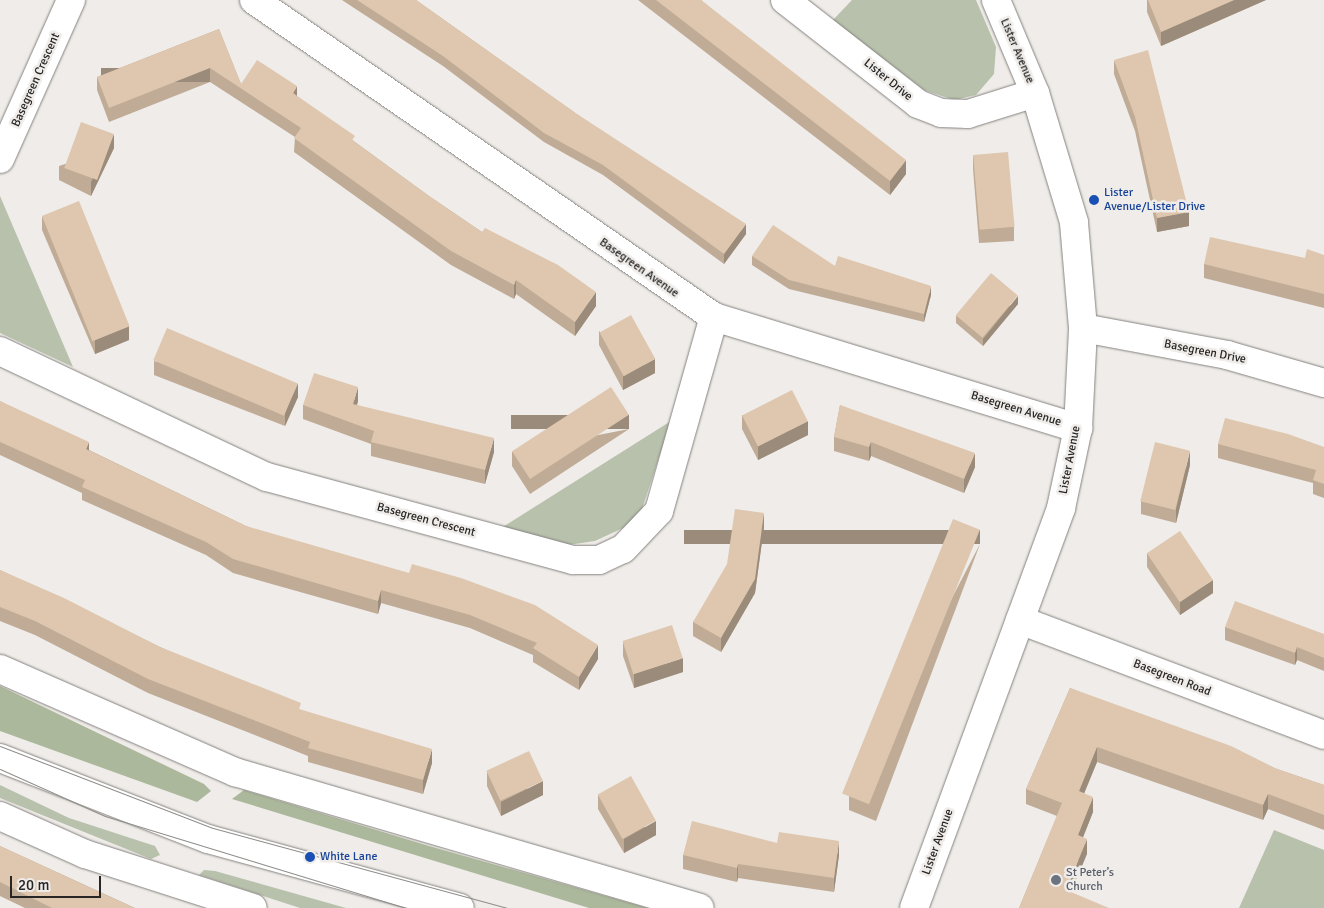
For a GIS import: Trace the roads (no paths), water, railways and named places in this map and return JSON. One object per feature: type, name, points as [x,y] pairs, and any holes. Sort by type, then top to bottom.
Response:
[{"type":"street","name":"Basegreen Crescent","points":[[0,159],[71,0]]},
{"type":"street","name":"Basegreen Avenue","points":[[254,0],[714,317],[1078,428]]},
{"type":"street","name":"Lister Drive","points":[[785,0],[918,104],[941,113],[968,114],[1035,92]]},
{"type":"street","name":"Lister Avenue","points":[[914,908],[1060,508],[1078,428],[1083,328],[1074,222],[1035,92],[999,1]]},
{"type":"street","name":"Basegreen Crescent","points":[[0,351],[267,477],[573,560],[599,560],[624,549],[659,511],[714,317]]},
{"type":"street","name":"Basegreen Drive","points":[[1083,328],[1227,356],[1324,382]]},
{"type":"street","name":"Basegreen Road","points":[[1020,620],[1324,735]]},
{"type":"street","points":[[0,669],[235,772],[699,908]]},
{"type":"street","points":[[0,758],[208,839],[460,908]]},
{"type":"street","points":[[0,816],[85,854],[254,908]]},
{"type":"tram line","points":[[0,746],[213,828],[508,908]]},
{"type":"tram line","points":[[0,769],[105,816],[405,908]]},
{"type":"place","name":"Lister Avenue/Lister Drive","points":[[1094,200]]},
{"type":"place","name":"White Lane","points":[[310,857]]},
{"type":"place","name":"St Peter’s Church","points":[[1056,880]]}]
